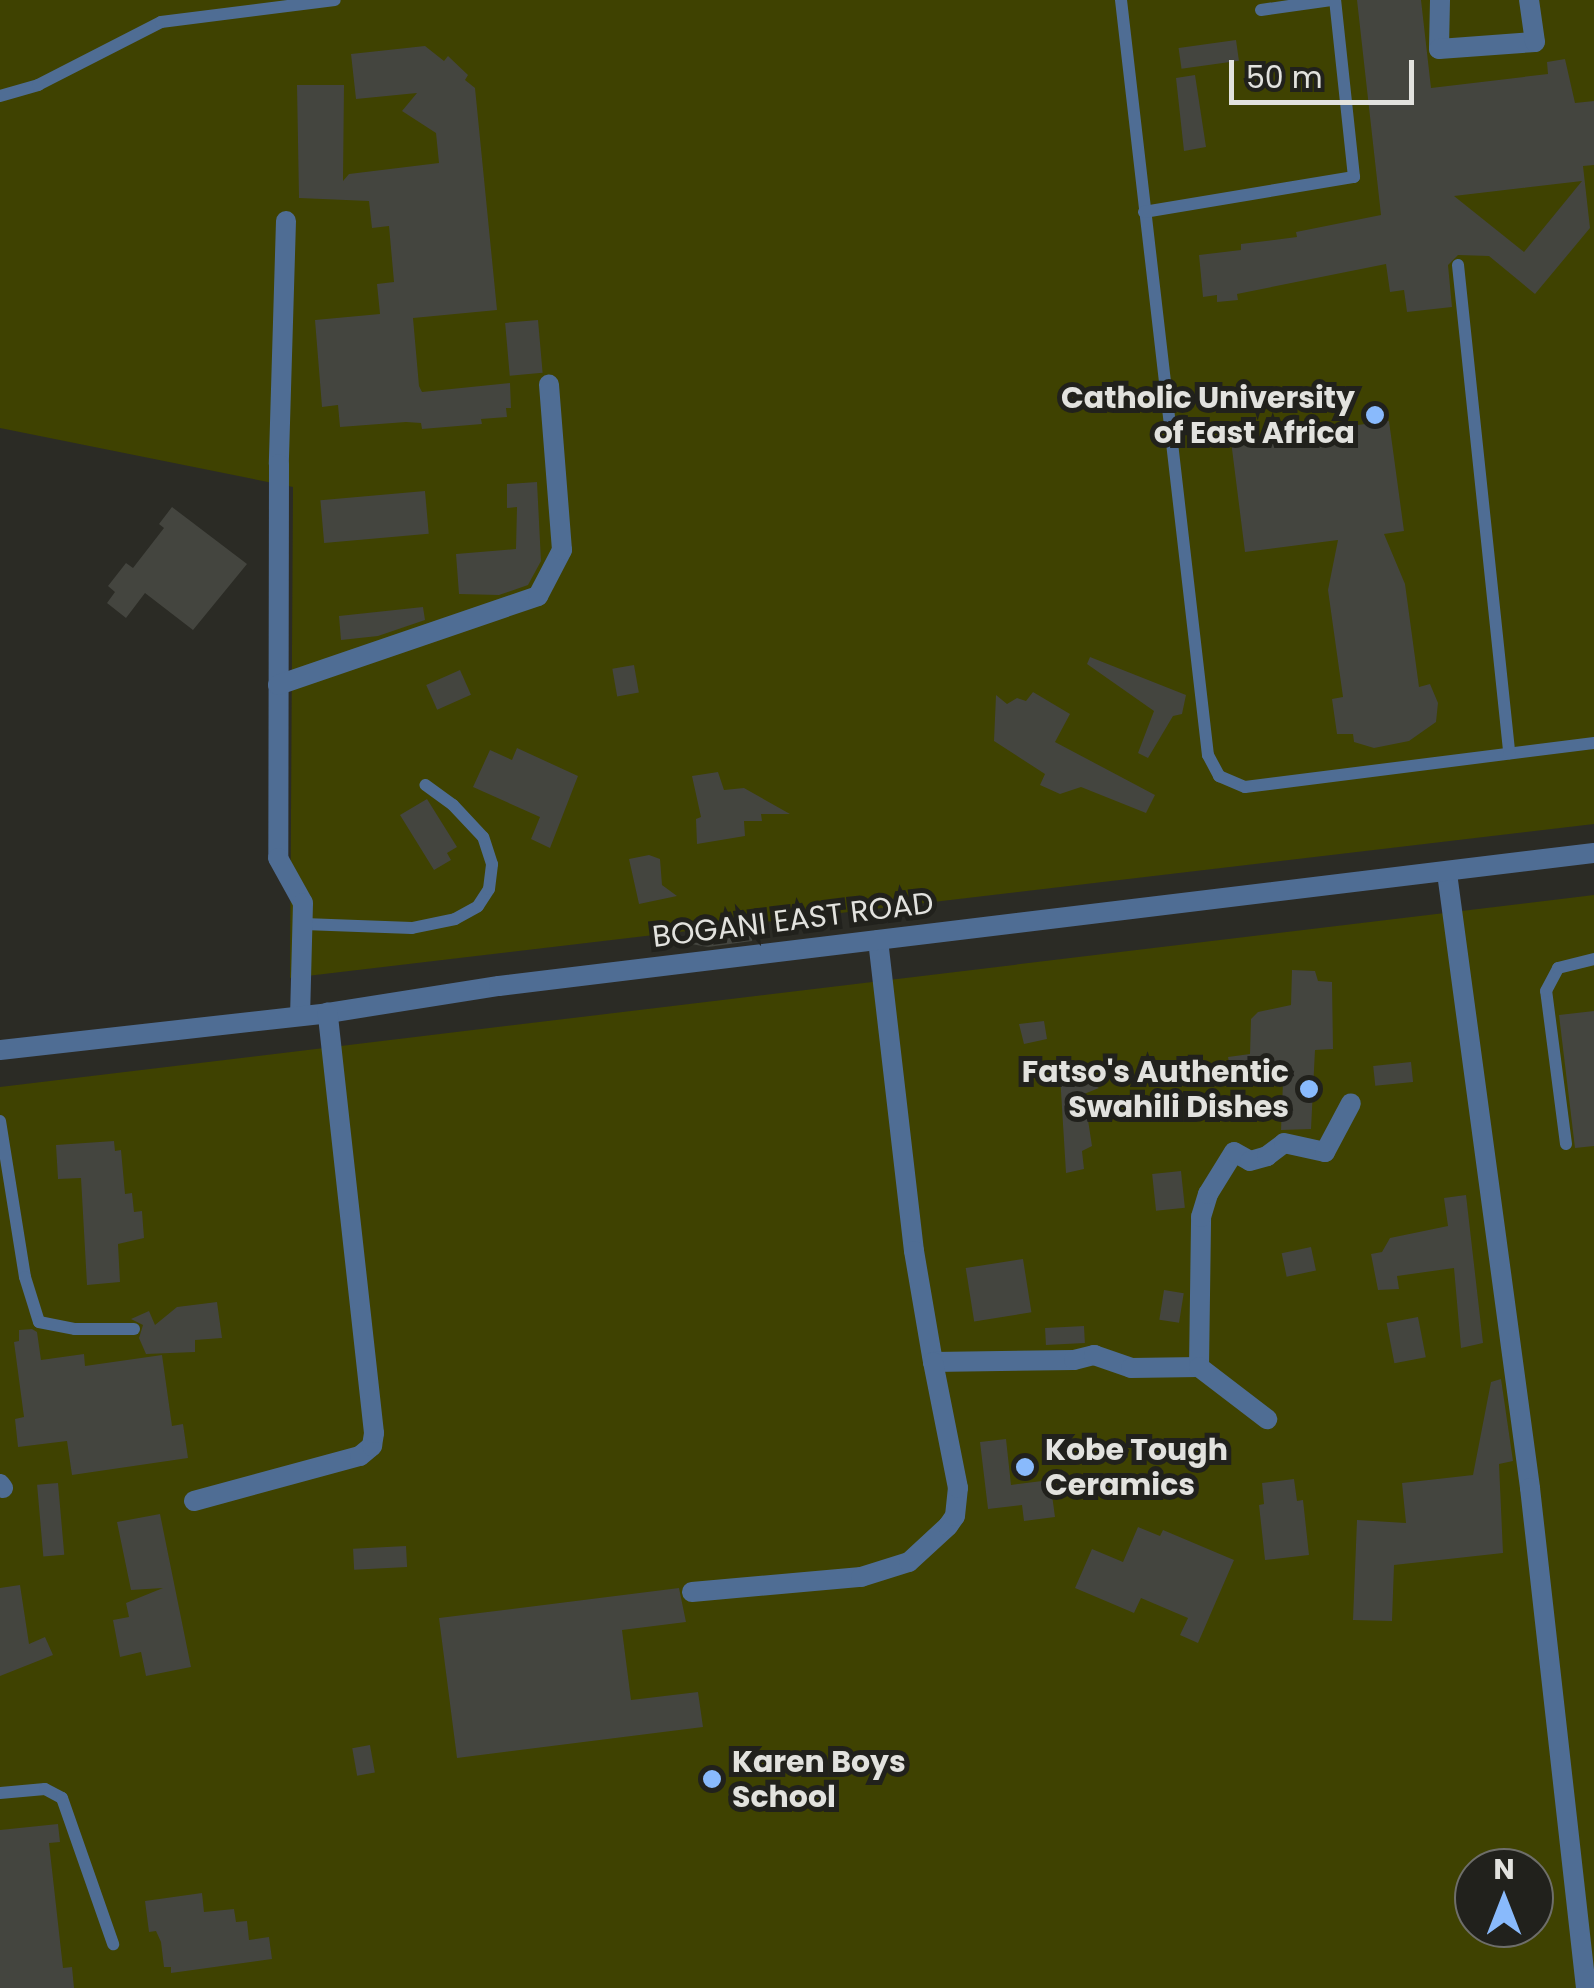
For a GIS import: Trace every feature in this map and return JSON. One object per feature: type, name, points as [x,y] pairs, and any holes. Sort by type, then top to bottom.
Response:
[{"type":"street","points":[[1440,0],[1439,49],[1535,42],[1530,0]]},
{"type":"street","points":[[286,220],[278,858],[283,874],[301,897],[304,924],[300,1015]]},
{"type":"street","points":[[278,685],[538,596],[562,550],[549,386]]},
{"type":"street","name":"BOGANI EAST ROAD","points":[[0,1050],[328,1013],[500,986],[1594,853]]},
{"type":"street","points":[[1447,872],[1530,1488],[1586,1988]]},
{"type":"street","points":[[692,1592],[861,1577],[909,1562],[955,1516],[958,1488],[914,1251],[878,940]]},
{"type":"street","points":[[194,1501],[360,1456],[373,1440],[328,1013]]},
{"type":"street","points":[[1199,1367],[1201,1217],[1208,1194],[1234,1152],[1250,1161],[1284,1143],[1324,1152],[1351,1103]]},
{"type":"street","points":[[933,1362],[1074,1360],[1094,1355],[1131,1368],[1199,1367],[1266,1419]]},
{"type":"lane","points":[[0,96],[38,85],[162,22],[335,0]]},
{"type":"lane","points":[[1121,0],[1208,756],[1220,776],[1245,788],[1594,743]]},
{"type":"lane","points":[[1144,212],[1354,177],[1333,0],[1261,10]]},
{"type":"lane","points":[[1458,264],[1509,753]]},
{"type":"lane","points":[[304,924],[412,928],[455,919],[478,906],[489,888],[492,864],[483,837],[453,805],[425,786]]},
{"type":"lane","points":[[1566,1144],[1546,992],[1558,968],[1594,960]]},
{"type":"lane","points":[[0,1121],[25,1277],[39,1322],[75,1329],[134,1329]]},
{"type":"lane","points":[[0,1793],[45,1788],[62,1798],[112,1944]]},
{"type":"shaded area","points":[[0,0],[1594,0],[1594,824],[290,978],[293,487],[0,428]]},
{"type":"shaded area","points":[[1594,895],[1594,1988],[0,1988],[0,1087]]},
{"type":"building","points":[[1357,0],[1421,0],[1431,88],[1548,74],[1547,62],[1565,59],[1575,103],[1594,101],[1594,165],[1583,166],[1590,228],[1535,294],[1489,256],[1458,255],[1448,265],[1452,307],[1407,312],[1404,290],[1390,292],[1386,264],[1237,294],[1238,300],[1217,302],[1217,295],[1203,297],[1199,255],[1241,250],[1241,244],[1297,237],[1296,232],[1381,215]],"holes":[[[1582,181],[1524,252],[1454,196]]]},
{"type":"building","points":[[1236,40],[1239,61],[1181,69],[1179,48]]},
{"type":"building","points":[[425,46],[444,61],[448,56],[468,75],[465,80],[475,88],[497,310],[413,318],[419,386],[422,392],[510,383],[511,408],[506,408],[507,417],[481,419],[482,424],[422,429],[421,423],[406,422],[340,427],[338,405],[322,407],[315,320],[380,314],[377,284],[394,282],[389,226],[372,228],[369,201],[299,198],[297,85],[344,85],[343,181],[349,174],[439,163],[436,133],[402,111],[417,93],[356,99],[351,54]]},
{"type":"building","points":[[1195,75],[1206,147],[1184,151],[1176,78]]},
{"type":"building","points":[[538,320],[543,373],[510,376],[505,323]]},
{"type":"building","points":[[1389,421],[1404,531],[1384,534],[1405,584],[1419,687],[1430,684],[1438,703],[1436,722],[1409,741],[1374,748],[1354,742],[1353,734],[1337,734],[1332,699],[1343,697],[1328,590],[1338,540],[1245,552],[1231,441]]},
{"type":"building","points":[[537,482],[541,561],[528,585],[499,595],[459,594],[456,554],[516,549],[517,507],[507,508],[507,484]]},
{"type":"building","points":[[425,491],[429,534],[324,543],[320,500]]},
{"type":"building","points":[[172,507],[247,564],[193,630],[145,593],[126,618],[107,603],[115,592],[108,586],[126,563],[133,568],[164,528],[159,524]]},
{"type":"building","points":[[423,607],[425,620],[378,636],[341,640],[339,616]]},
{"type":"building","points":[[1090,657],[1186,695],[1182,714],[1173,716],[1148,758],[1138,753],[1154,711],[1087,664]]},
{"type":"building","points":[[634,665],[639,693],[617,696],[612,669]]},
{"type":"building","points":[[460,670],[471,695],[437,710],[426,685]]},
{"type":"building","points":[[1033,692],[1070,714],[1055,742],[1155,795],[1146,813],[1081,787],[1060,794],[1040,785],[1045,774],[994,741],[996,695],[1007,704],[1017,698],[1026,701]]},
{"type":"building","points":[[517,748],[578,776],[550,848],[531,839],[540,817],[473,787],[490,750],[512,760]]},
{"type":"building","points":[[718,772],[724,790],[744,788],[790,814],[761,814],[762,821],[744,821],[745,836],[697,844],[696,819],[701,817],[692,776]]},
{"type":"building","points":[[427,799],[457,847],[447,853],[451,860],[434,870],[400,815]]},
{"type":"building","points":[[649,855],[660,859],[662,885],[677,896],[639,904],[629,859]]},
{"type":"building","points":[[754,930],[752,941],[708,947],[691,944]]},
{"type":"building","points":[[1292,970],[1315,971],[1318,981],[1332,982],[1333,1049],[1315,1050],[1311,1129],[1281,1130],[1283,1082],[1232,1078],[1228,1057],[1250,1054],[1251,1019],[1258,1012],[1291,1005]]},
{"type":"building","points":[[1594,1011],[1594,1146],[1575,1148],[1559,1015]]},
{"type":"building","points":[[1044,1021],[1047,1039],[1024,1044],[1019,1024]]},
{"type":"building","points":[[1411,1062],[1413,1082],[1375,1086],[1373,1066]]},
{"type":"building","points":[[1082,1072],[1082,1078],[1099,1088],[1084,1094],[1092,1146],[1082,1151],[1084,1169],[1066,1173],[1060,1075]]},
{"type":"building","points":[[114,1141],[115,1151],[121,1150],[125,1194],[132,1193],[134,1212],[142,1211],[144,1238],[118,1244],[120,1282],[87,1285],[81,1178],[58,1179],[56,1145]]},
{"type":"building","points":[[1181,1171],[1185,1208],[1156,1211],[1152,1174]]},
{"type":"building","points":[[1466,1195],[1483,1343],[1461,1348],[1454,1268],[1397,1276],[1399,1289],[1378,1290],[1371,1254],[1382,1252],[1390,1238],[1448,1226],[1444,1198]]},
{"type":"building","points":[[1311,1247],[1316,1270],[1287,1277],[1282,1253]]},
{"type":"building","points":[[1023,1259],[1031,1312],[974,1321],[966,1268]]},
{"type":"building","points":[[1164,1290],[1184,1293],[1179,1323],[1159,1320]]},
{"type":"building","points":[[217,1302],[222,1338],[195,1340],[195,1352],[146,1354],[139,1338],[143,1325],[131,1319],[149,1311],[155,1325],[177,1307]]},
{"type":"building","points":[[1418,1317],[1426,1357],[1394,1363],[1387,1323]]},
{"type":"building","points":[[1084,1326],[1085,1343],[1046,1345],[1045,1328]]},
{"type":"building","points":[[19,1330],[37,1332],[41,1360],[84,1354],[85,1366],[162,1355],[172,1426],[183,1424],[188,1458],[72,1475],[67,1441],[18,1447],[15,1419],[24,1417],[14,1342],[19,1341]]},
{"type":"building","points":[[1501,1379],[1513,1461],[1499,1464],[1503,1553],[1394,1565],[1392,1621],[1353,1620],[1357,1520],[1406,1523],[1402,1483],[1473,1475],[1491,1382]]},
{"type":"building","points":[[1006,1439],[1011,1485],[1050,1480],[1055,1517],[1024,1521],[1022,1505],[988,1509],[980,1442]]},
{"type":"building","points":[[1294,1479],[1297,1501],[1303,1500],[1309,1555],[1265,1560],[1259,1505],[1264,1504],[1262,1483]]},
{"type":"building","points":[[58,1483],[64,1555],[43,1557],[37,1485]]},
{"type":"building","points":[[160,1514],[191,1667],[146,1676],[141,1652],[120,1657],[113,1620],[129,1617],[126,1603],[163,1588],[131,1590],[117,1522]]},
{"type":"building","points":[[1138,1527],[1160,1536],[1163,1530],[1234,1560],[1198,1643],[1180,1635],[1188,1618],[1141,1598],[1134,1613],[1075,1588],[1092,1549],[1123,1562]]},
{"type":"building","points":[[406,1546],[407,1567],[354,1570],[353,1549]]},
{"type":"building","points":[[20,1585],[29,1644],[45,1637],[53,1655],[0,1676],[0,1588]]},
{"type":"building","points":[[679,1588],[686,1622],[622,1630],[631,1700],[698,1692],[703,1727],[457,1758],[439,1618]]},
{"type":"building","points":[[370,1745],[375,1773],[357,1776],[352,1748]]},
{"type":"building","points":[[58,1824],[60,1842],[49,1843],[63,1968],[72,1967],[74,1988],[0,1988],[0,1830]]},
{"type":"building","points":[[202,1893],[204,1912],[234,1909],[236,1922],[247,1921],[249,1940],[269,1937],[272,1959],[171,1973],[171,1967],[164,1967],[161,1942],[156,1931],[149,1932],[145,1901]]},
{"type":"place","name":"Catholic University of East Africa","points":[[1375,415]]},
{"type":"place","name":"Fatso's Authentic Swahili Dishes","points":[[1309,1089]]},
{"type":"place","name":"Kobe Tough Ceramics","points":[[1025,1467]]},
{"type":"place","name":"Karen Boys School","points":[[712,1779]]}]
